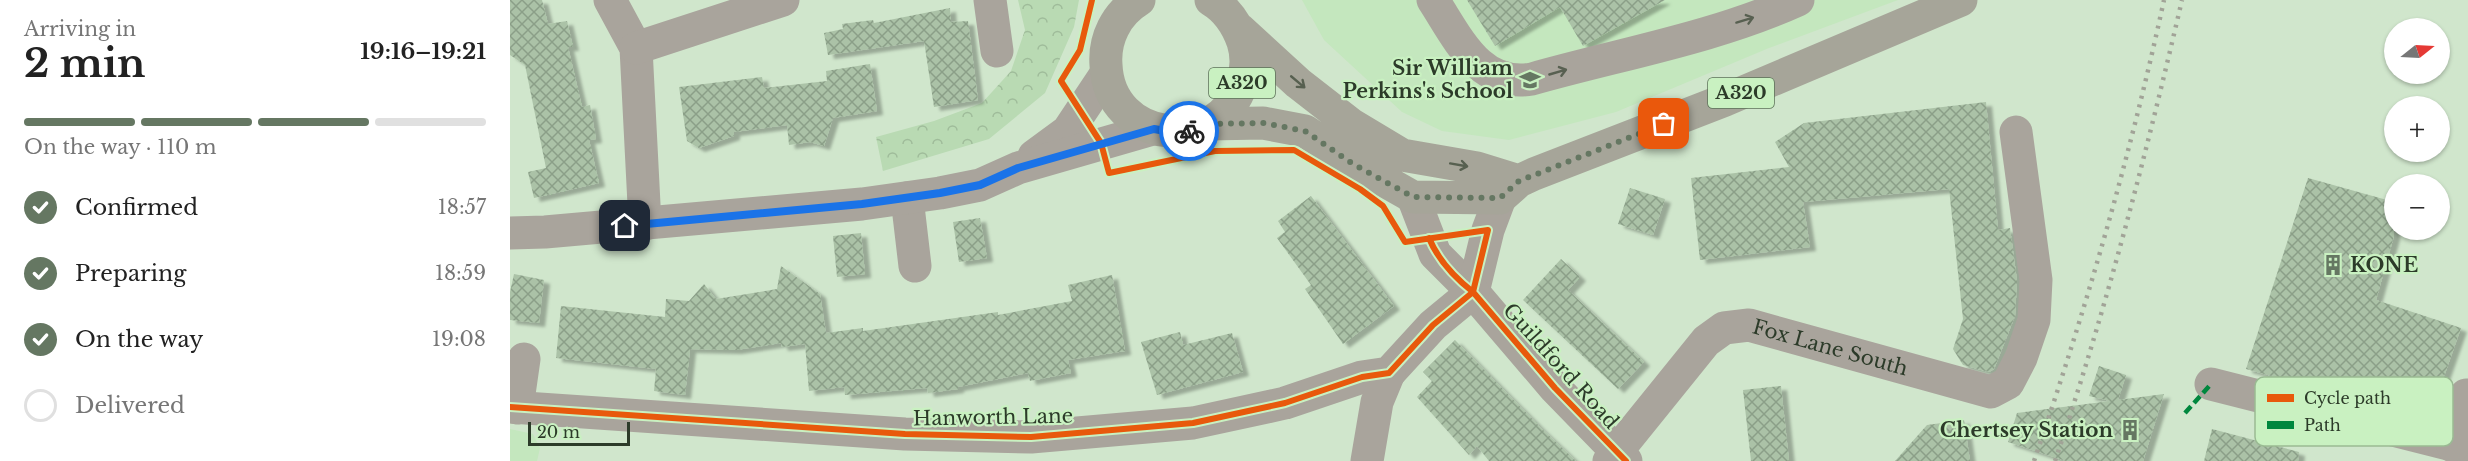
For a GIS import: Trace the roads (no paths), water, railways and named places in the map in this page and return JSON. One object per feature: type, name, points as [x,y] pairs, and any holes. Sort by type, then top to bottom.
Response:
[{"type":"main road","name":"A320","points":[[1211,0],[1298,83],[1343,118],[1402,155],[1476,168],[1509,189]]},
{"type":"main road","name":"A320","points":[[1128,5],[1110,32],[1105,53],[1106,74],[1112,92],[1122,108],[1136,120],[1154,129],[1171,132],[1190,130],[1208,124],[1263,123],[1305,131],[1353,164],[1413,197],[1509,189],[1960,0]]},
{"type":"main road","name":"A320","points":[[1208,124],[1226,111],[1239,93],[1246,72],[1245,50],[1239,29]]},
{"type":"street","points":[[610,0],[636,48],[645,224]]},
{"type":"street","points":[[636,48],[783,0]]},
{"type":"street","points":[[990,0],[997,51]]},
{"type":"street","points":[[1433,0],[1470,57],[1493,75],[1511,80],[1532,79],[1676,41],[1774,11],[1798,0]]},
{"type":"street","points":[[1018,168],[1068,131],[1106,74]]},
{"type":"street","points":[[510,232],[645,224],[907,198],[980,185],[1018,168],[1154,129]]},
{"type":"street","name":"Fox Lane South","points":[[1617,458],[1706,341],[1724,328],[1749,325],[1991,392],[2008,384],[2021,358],[2034,320],[2036,280],[2016,132]]},
{"type":"street","points":[[1367,461],[1377,402],[1389,374],[1433,325],[1473,292],[1488,230],[1509,189]]},
{"type":"street","name":"Guildford Road","points":[[1413,197],[1435,254],[1473,292],[1617,458]]},
{"type":"street","points":[[907,198],[915,266]]},
{"type":"street","name":"Hanworth Lane","points":[[524,359],[513,407],[905,434],[1030,437],[1193,423],[1285,404],[1340,384],[1389,374]]},
{"type":"street","points":[[2211,384],[2255,395]]},
{"type":"street","points":[[2460,448],[2466,395]]},
{"type":"railway","points":[[2034,461],[2106,232],[2137,117],[2164,0]]},
{"type":"railway","points":[[2055,461],[2124,232],[2182,0]]},
{"type":"place","name":"Sir William Perkins's School","points":[[1530,80]]},
{"type":"place","name":"KONE","points":[[2333,265]]},
{"type":"place","name":"Chertsey Station","points":[[2130,430]]}]
